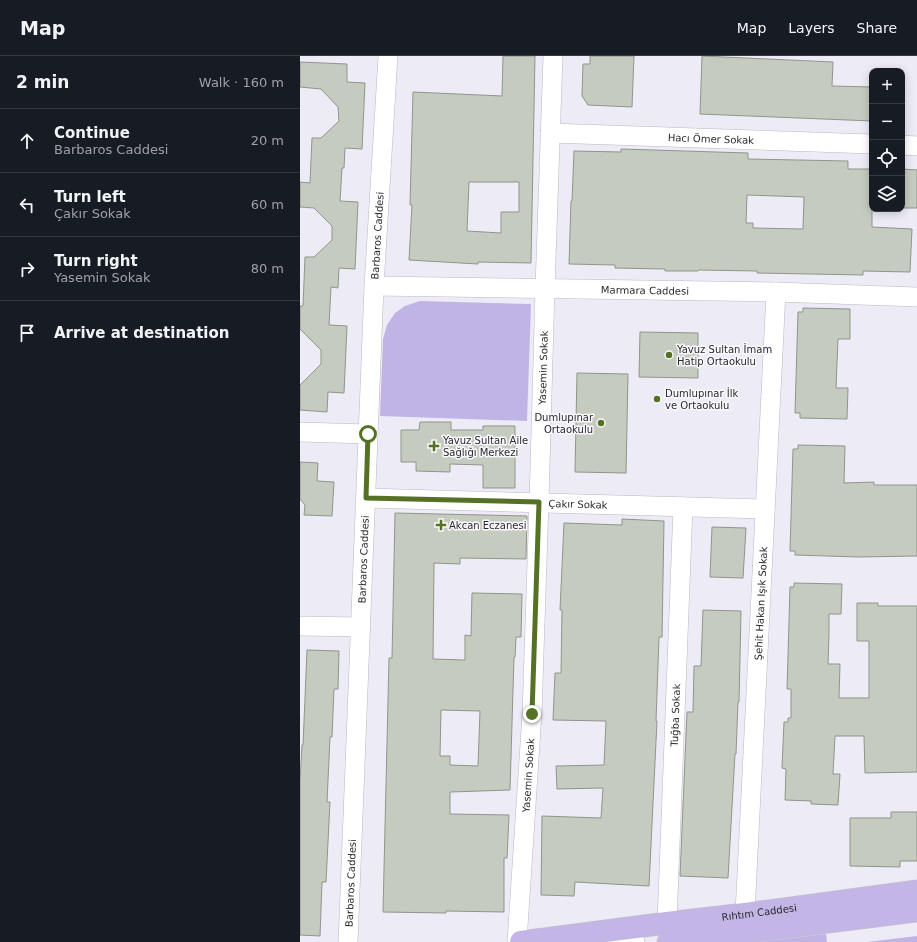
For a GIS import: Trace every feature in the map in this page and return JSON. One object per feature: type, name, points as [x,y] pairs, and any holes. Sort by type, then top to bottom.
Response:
[{"type":"main road","name":"Rıhtım Caddesi","points":[[668,932],[745,914],[917,891]]},
{"type":"main road","name":"Rıhtım Caddesi","points":[[521,942],[601,931],[668,932],[917,911]]},
{"type":"street","name":"Barbaros Caddesi","points":[[348,942],[374,286],[388,56]]},
{"type":"street","name":"Yasemin Sokak","points":[[517,942],[532,714],[553,56]]},
{"type":"street","name":"Hacı Ömer Sokak","points":[[550,132],[869,144]]},
{"type":"street","points":[[905,145],[917,146]]},
{"type":"street","name":"Marmara Caddesi","points":[[374,286],[776,292],[917,297]]},
{"type":"street","name":"Şehit Hakan Işık Sokak","points":[[745,914],[776,292]]},
{"type":"street","points":[[300,432],[368,434]]},
{"type":"street","name":"Çakır Sokak","points":[[366,498],[765,509]]},
{"type":"street","name":"Tuğba Sokak","points":[[668,932],[683,507]]},
{"type":"street","points":[[300,626],[361,627]]},
{"type":"street","name":"Rıhtım Caddesi","points":[[601,931],[635,942]]},
{"type":"shaded area","points":[[420,301],[531,304],[527,421],[380,416],[383,339],[387,325],[395,313],[405,306]]},
{"type":"shaded area","points":[[826,934],[827,942],[754,942]]},
{"type":"shaded area","points":[[917,936],[917,942],[867,942]]},
{"type":"building","points":[[503,56],[535,56],[531,263],[478,262],[478,264],[409,260],[412,205],[410,205],[413,92],[502,96]],"holes":[[[469,182],[519,182],[519,212],[501,212],[501,233],[467,231]]]},
{"type":"building","points":[[590,56],[634,56],[632,107],[588,105],[582,96],[583,64],[590,64]]},
{"type":"building","points":[[702,56],[833,62],[832,86],[869,87],[869,121],[700,114]]},
{"type":"building","points":[[300,62],[347,64],[347,82],[365,83],[362,149],[345,148],[340,201],[358,202],[355,269],[339,268],[338,288],[331,287],[329,325],[347,326],[344,393],[328,392],[327,412],[300,410],[300,385],[321,364],[321,350],[300,329],[300,306],[303,306],[305,257],[314,257],[332,240],[332,226],[314,208],[300,207],[300,182],[310,183],[312,138],[321,138],[339,121],[338,107],[321,89],[300,87]]},
{"type":"building","points":[[621,149],[748,153],[748,159],[848,161],[848,169],[869,169],[869,212],[872,212],[872,227],[912,229],[910,272],[863,271],[863,275],[757,273],[757,271],[665,271],[665,269],[615,268],[615,265],[569,264],[574,151],[621,152]],"holes":[[[747,195],[804,197],[803,229],[753,228],[753,223],[746,223]]]},
{"type":"building","points":[[905,169],[917,170],[917,208],[905,208]]},
{"type":"building","points":[[803,308],[850,309],[850,339],[838,339],[836,388],[848,388],[847,419],[800,418],[800,413],[795,413],[798,312],[803,312]]},
{"type":"building","name":"Yavuz Sultan İmam Hatip Ortaokulu","points":[[640,332],[698,333],[698,378],[639,377]]},
{"type":"building","name":"Dumlupınar Ortaokulu","points":[[577,373],[628,374],[626,473],[575,472]]},
{"type":"building","points":[[420,422],[451,422],[451,430],[483,430],[483,426],[515,426],[515,488],[483,488],[483,465],[450,464],[450,472],[416,471],[416,462],[401,462],[401,430],[419,430]]},
{"type":"building","points":[[798,445],[845,446],[844,483],[874,482],[874,485],[917,485],[917,556],[859,557],[795,555],[795,551],[790,551],[793,449],[798,449]]},
{"type":"building","points":[[300,462],[318,463],[317,481],[334,482],[332,516],[304,515],[305,505],[300,499]]},
{"type":"building","points":[[395,513],[527,516],[526,559],[460,558],[460,564],[434,563],[433,659],[465,660],[465,635],[471,636],[472,593],[522,594],[521,637],[516,637],[514,657],[510,790],[450,792],[450,814],[509,815],[507,858],[504,858],[504,912],[383,912],[389,658],[392,658]],"holes":[[[441,710],[480,711],[478,766],[450,765],[450,756],[440,756]]]},
{"type":"building","points":[[622,519],[664,521],[662,637],[659,637],[657,721],[649,886],[575,882],[574,896],[541,895],[542,816],[601,818],[603,788],[557,789],[556,766],[604,765],[606,721],[553,720],[555,673],[561,673],[562,610],[560,610],[564,523],[622,525]]},
{"type":"building","points":[[712,527],[746,528],[743,578],[710,577]]},
{"type":"building","points":[[794,583],[842,584],[841,614],[829,614],[828,664],[840,664],[839,698],[869,698],[869,641],[857,641],[857,603],[878,603],[878,606],[917,606],[917,772],[865,773],[864,736],[835,736],[833,774],[840,774],[838,805],[811,804],[811,801],[785,800],[786,769],[782,768],[784,722],[788,722],[788,718],[791,718],[791,689],[787,689],[790,587],[794,587]]},
{"type":"building","points":[[703,610],[741,611],[739,702],[728,878],[680,876],[687,712],[693,712],[694,666],[701,666]]},
{"type":"building","points":[[307,650],[339,651],[338,689],[334,689],[332,737],[330,737],[327,802],[330,802],[326,882],[322,882],[320,936],[300,935],[300,781]]},
{"type":"building","points":[[891,812],[917,812],[917,861],[900,861],[900,867],[850,866],[850,818],[891,818]]},
{"type":"place","name":"Yavuz Sultan İmam Hatip Ortaokulu","points":[[669,355]]},
{"type":"place","name":"Dumlupınar İlk ve Ortaokulu","points":[[657,399]]},
{"type":"place","name":"Dumlupınar Ortaokulu","points":[[601,423]]},
{"type":"place","name":"Yavuz Sultan Aile Sağlığı Merkezi","points":[[434,446]]},
{"type":"place","name":"Akcan Eczanesi","points":[[441,525]]},
{"type":"route","points":[[368,434],[366,498],[539,502],[532,714]]}]
